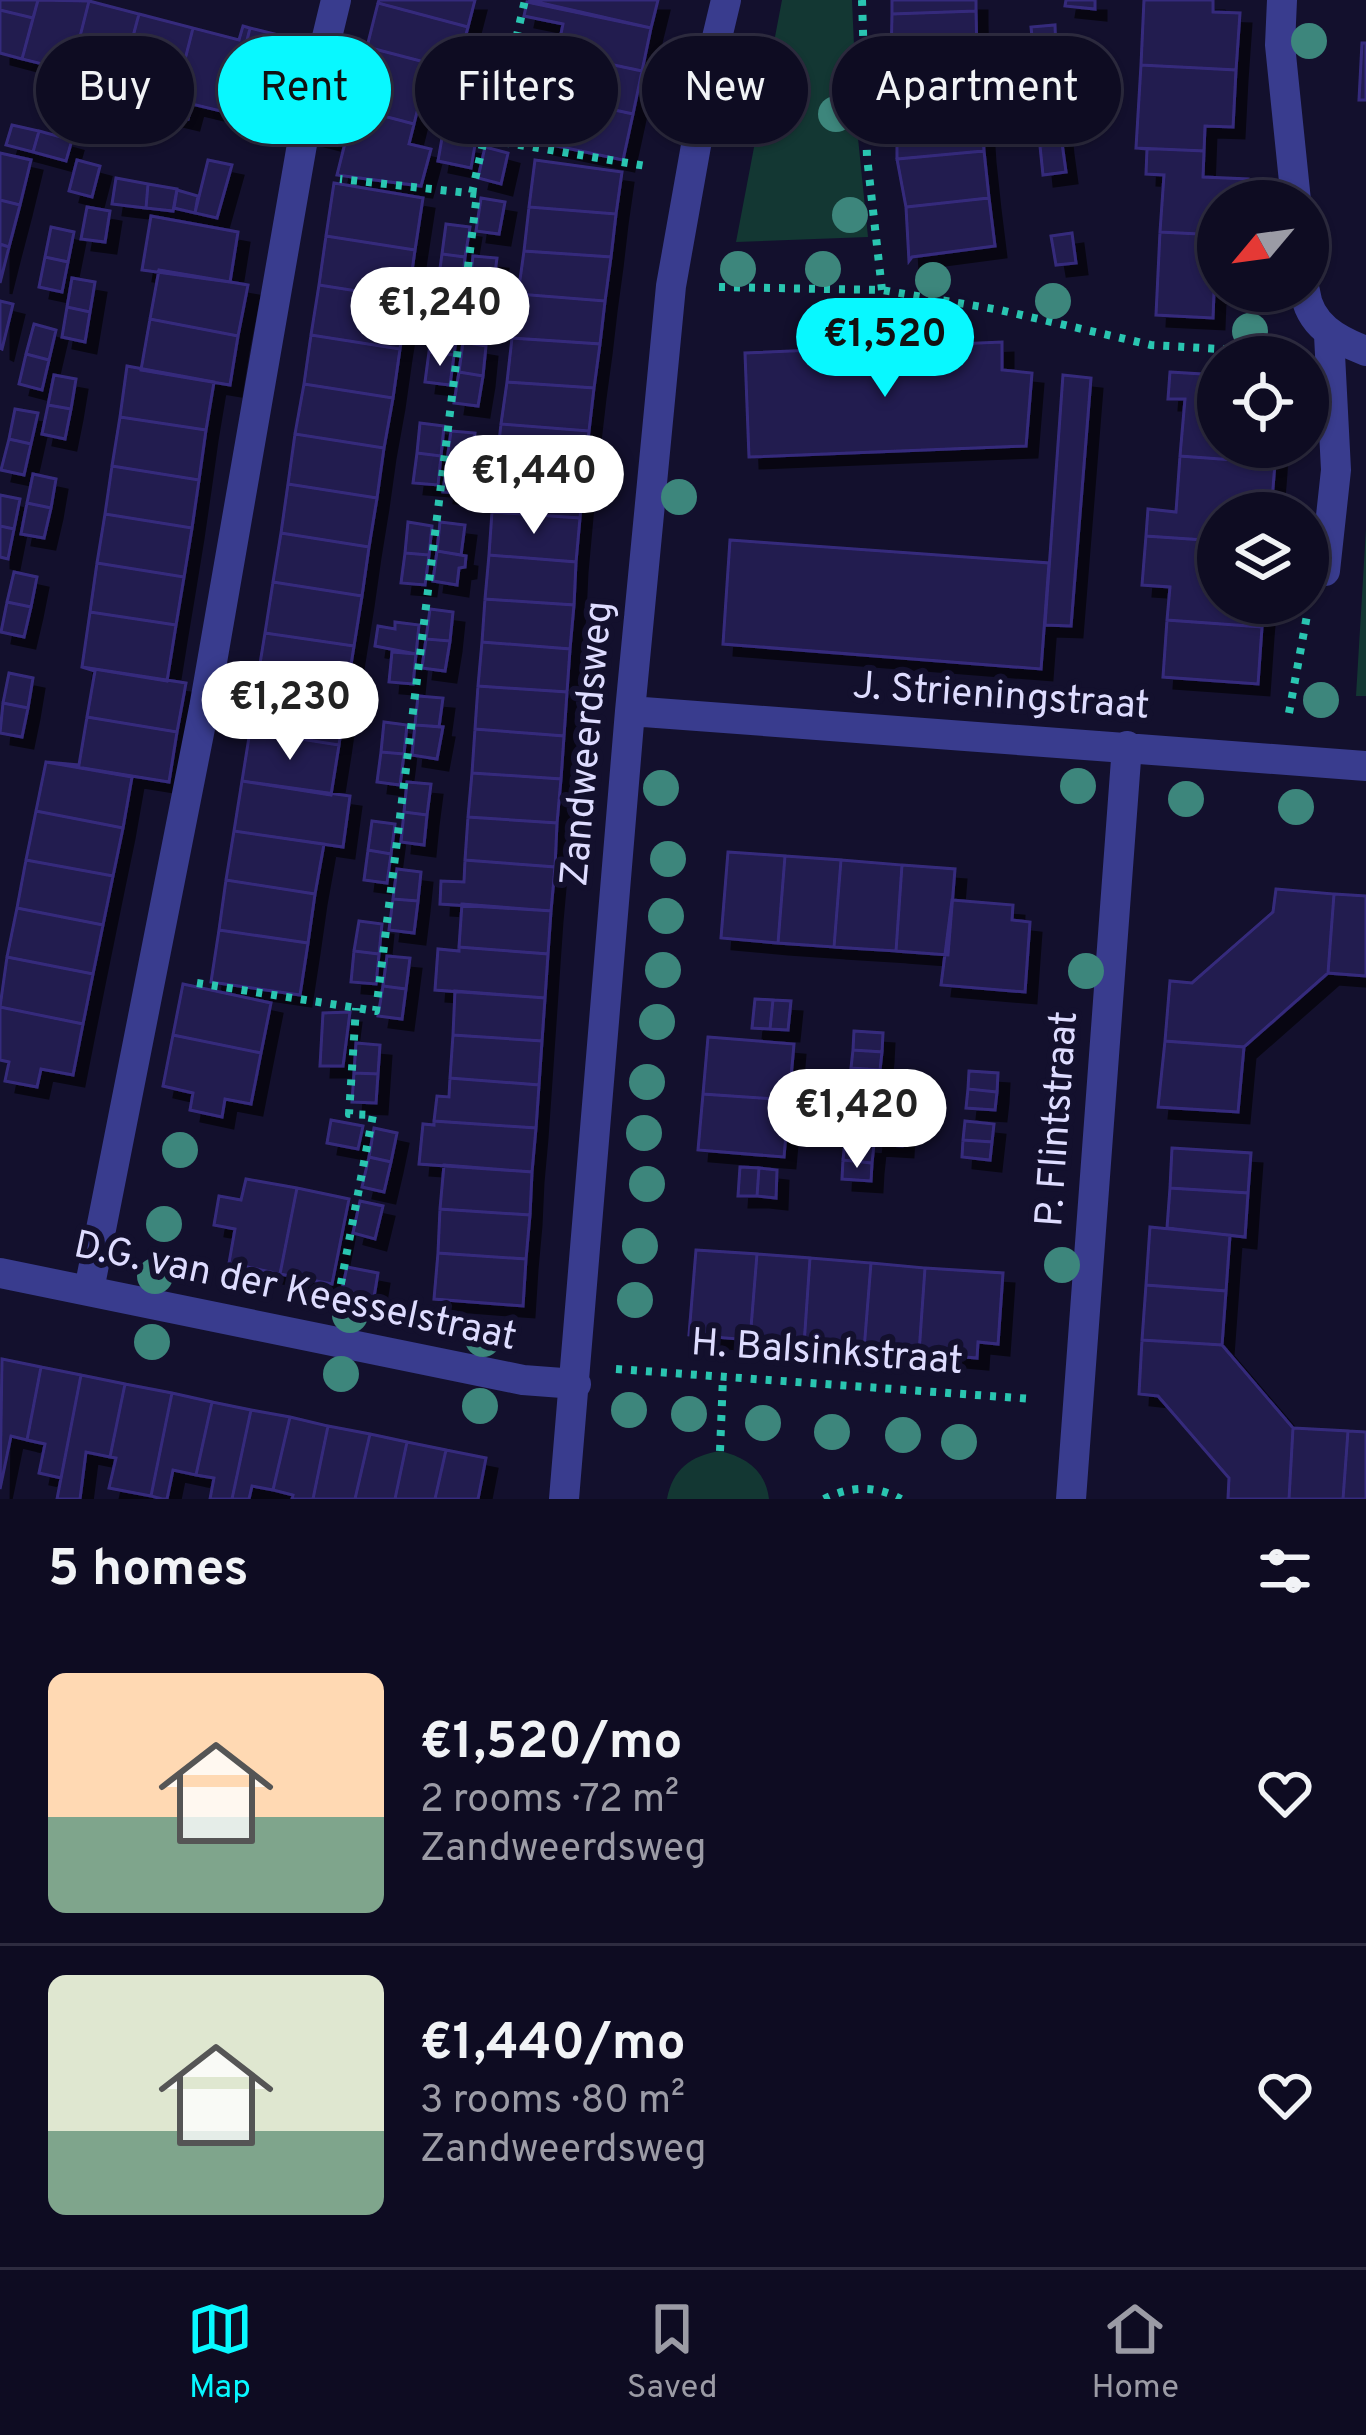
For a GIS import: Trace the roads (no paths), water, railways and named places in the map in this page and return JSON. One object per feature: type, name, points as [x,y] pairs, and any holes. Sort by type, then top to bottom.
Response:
[{"type":"street","name":"Zandweerdsweg","points":[[564,1499],[671,286],[726,0]]},
{"type":"street","points":[[1282,0],[1280,46],[1294,180]]},
{"type":"street","points":[[327,36],[335,4]]},
{"type":"street","points":[[89,1290],[154,976],[302,144]]},
{"type":"street","points":[[1311,312],[1330,346],[1336,470],[1329,534]]},
{"type":"street","points":[[1330,346],[1366,351]]},
{"type":"street","name":"J. Strieningstraat","points":[[630,711],[1366,766]]},
{"type":"street","name":"P. Flintstraat","points":[[1071,1499],[1127,746]]},
{"type":"street","name":"D.G. van der Keesselstraat","points":[[0,1274],[524,1380],[576,1384]]}]
